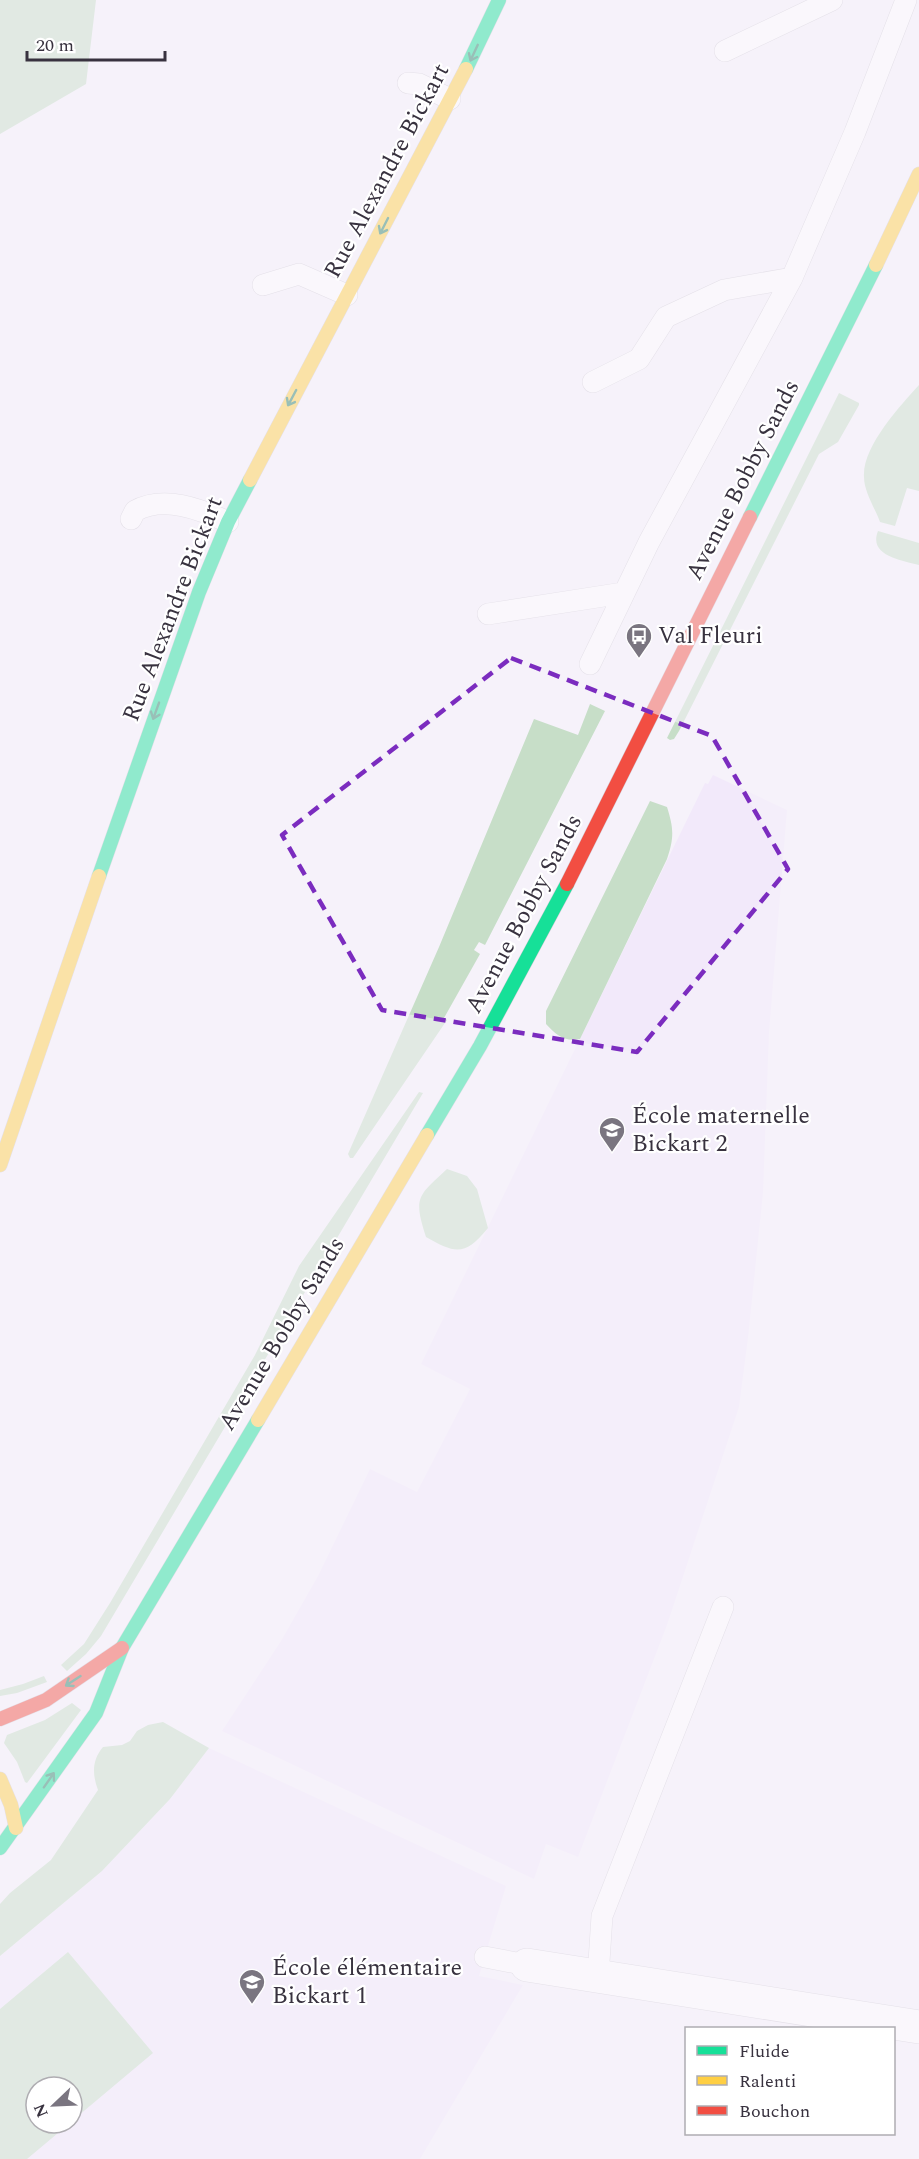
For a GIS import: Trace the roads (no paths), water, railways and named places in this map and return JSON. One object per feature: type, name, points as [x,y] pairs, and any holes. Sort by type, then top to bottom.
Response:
[{"type":"main road","name":"Rue Alexandre Bickart","points":[[0,1165],[142,748],[199,592],[228,522],[450,99],[499,0]]},
{"type":"main road","name":"Avenue Bobby Sands","points":[[0,1848],[96,1713],[122,1648],[480,1046],[554,910],[886,245],[919,174]]},
{"type":"main road","name":"Avenue Bobby Sands","points":[[0,1719],[46,1700],[122,1648]]},
{"type":"main road","points":[[0,1779],[16,1828]]},
{"type":"street","points":[[527,1965],[919,2027]]},
{"type":"lane","points":[[725,51],[832,0]]},
{"type":"lane","points":[[590,664],[623,593],[792,279],[855,132],[906,0]]},
{"type":"lane","points":[[408,83],[419,84],[450,99]]},
{"type":"lane","points":[[263,285],[299,274],[347,295]]},
{"type":"lane","points":[[593,382],[639,359],[666,317],[724,290],[792,279]]},
{"type":"lane","points":[[131,519],[135,511],[155,504],[198,508],[228,522]]},
{"type":"lane","points":[[488,614],[623,593]]},
{"type":"lane","points":[[598,1977],[602,1916],[723,1607]]},
{"type":"lane","points":[[485,1957],[527,1965]]},
{"type":"place","name":"Val Fleuri","points":[[639,659]]},
{"type":"place","name":"École maternelle Bickart 2","points":[[612,1153]]},
{"type":"place","name":"École élémentaire Bickart 1","points":[[252,2005]]}]
